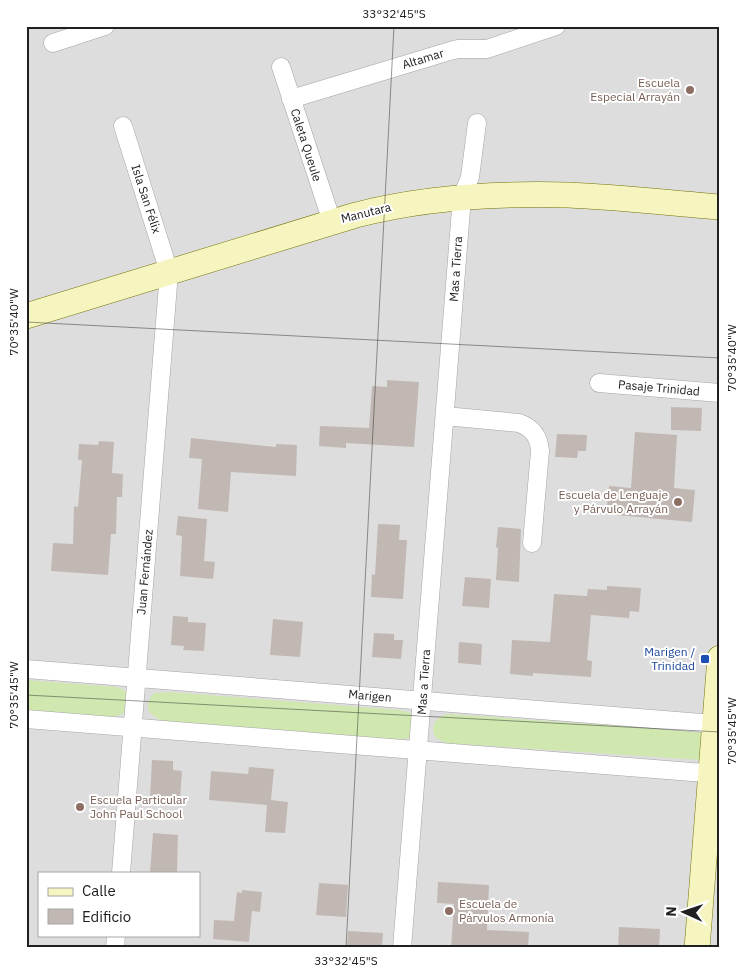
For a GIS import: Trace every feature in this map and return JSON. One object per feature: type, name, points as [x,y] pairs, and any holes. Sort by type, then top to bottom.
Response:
[{"type":"main road","name":"Manutara","points":[[26,316],[332,222],[408,203],[516,194],[570,195],[720,207]]},
{"type":"main road","points":[[697,948],[715,770],[720,658]]},
{"type":"street","points":[[53,43],[105,26]]},
{"type":"street","name":"Altamar","points":[[291,99],[450,51],[458,49],[487,49],[556,26]]},
{"type":"street","name":"Caleta Queule","points":[[281,67],[332,222]]},
{"type":"street","name":"Mas a Tierra","points":[[402,948],[462,197],[470,177],[478,123]]},
{"type":"street","name":"Isla San Félix","points":[[122,126],[169,272]]},
{"type":"street","name":"Juan Fernández","points":[[121,872],[169,272]]},
{"type":"street","name":"Pasaje Trinidad","points":[[599,383],[720,393]]},
{"type":"street","points":[[445,416],[519,422],[532,429],[537,436],[540,443],[540,451],[532,543]]},
{"type":"street","name":"Marigen","points":[[26,669],[422,700],[717,728]]},
{"type":"street","points":[[26,720],[418,750],[715,770]]},
{"type":"shaded area","points":[[26,26],[720,26],[720,948],[26,948]]},
{"type":"green space","points":[[26,680],[116,687],[128,693],[126,712],[117,716],[107,717],[26,711]]},
{"type":"green space","points":[[170,692],[399,710],[411,713],[415,717],[411,737],[393,740],[158,719],[149,712],[149,699],[155,693]]},
{"type":"green space","points":[[448,714],[704,732],[702,760],[445,743],[435,737],[433,729],[437,719]]},
{"type":"building","points":[[387,380],[419,382],[414,447],[346,443],[346,448],[319,446],[320,426],[369,428],[372,386],[387,387]]},
{"type":"building","points":[[671,407],[702,408],[701,431],[671,430]]},
{"type":"building","points":[[635,432],[677,435],[674,488],[695,490],[692,522],[606,514],[609,486],[631,488]]},
{"type":"building","points":[[557,434],[587,435],[586,451],[578,451],[577,458],[555,457]]},
{"type":"building","points":[[191,438],[276,447],[276,444],[297,445],[296,476],[231,472],[228,512],[198,509],[202,459],[189,458]]},
{"type":"building","points":[[99,441],[114,442],[112,473],[123,474],[122,497],[117,497],[116,534],[111,534],[108,575],[51,571],[53,543],[73,544],[74,506],[78,507],[82,460],[78,460],[79,444],[98,445]]},
{"type":"building","points":[[178,516],[207,519],[204,561],[215,562],[213,579],[180,576],[182,536],[176,535]]},
{"type":"building","points":[[378,524],[400,525],[399,540],[407,540],[403,599],[371,597],[372,574],[375,575]]},
{"type":"building","points":[[498,527],[521,529],[519,582],[496,580]]},
{"type":"building","points":[[465,577],[491,579],[489,608],[462,606]]},
{"type":"building","points":[[607,586],[641,588],[639,612],[630,611],[629,618],[591,615],[587,660],[592,661],[591,677],[533,673],[533,676],[510,674],[512,640],[550,642],[554,594],[587,596],[588,589],[607,590]]},
{"type":"building","points":[[173,616],[188,617],[188,622],[206,623],[204,651],[183,650],[184,646],[171,645]]},
{"type":"building","points":[[273,619],[303,622],[300,657],[270,655]]},
{"type":"building","points":[[374,633],[394,634],[394,640],[403,640],[401,659],[372,657]]},
{"type":"building","points":[[459,642],[482,644],[481,665],[458,663]]},
{"type":"building","points":[[152,760],[173,761],[173,770],[182,771],[180,799],[150,798]]},
{"type":"building","points":[[249,767],[274,769],[271,800],[288,802],[285,833],[265,832],[267,805],[209,800],[211,771],[248,774]]},
{"type":"building","points":[[153,833],[178,835],[177,872],[150,872]]},
{"type":"building","points":[[438,882],[489,885],[487,930],[529,932],[528,948],[451,948],[454,904],[437,903]]},
{"type":"building","points":[[319,883],[348,885],[346,917],[316,915]]},
{"type":"building","points":[[242,890],[262,892],[260,912],[252,911],[249,942],[213,939],[214,920],[234,921],[237,892],[242,893]]},
{"type":"building","points":[[619,927],[660,929],[659,948],[618,948]]},
{"type":"building","points":[[348,931],[383,933],[382,948],[347,948]]},
{"type":"place","name":"Escuela Especial Arrayán","points":[[690,90]]},
{"type":"place","name":"Escuela de Lenguaje y Párvulo Arrayán","points":[[678,502]]},
{"type":"place","name":"Marigen / Trinidad","points":[[705,659]]},
{"type":"place","name":"Escuela Particular John Paul School","points":[[80,807]]},
{"type":"place","name":"Escuela de Párvulos Armonía","points":[[449,911]]}]
